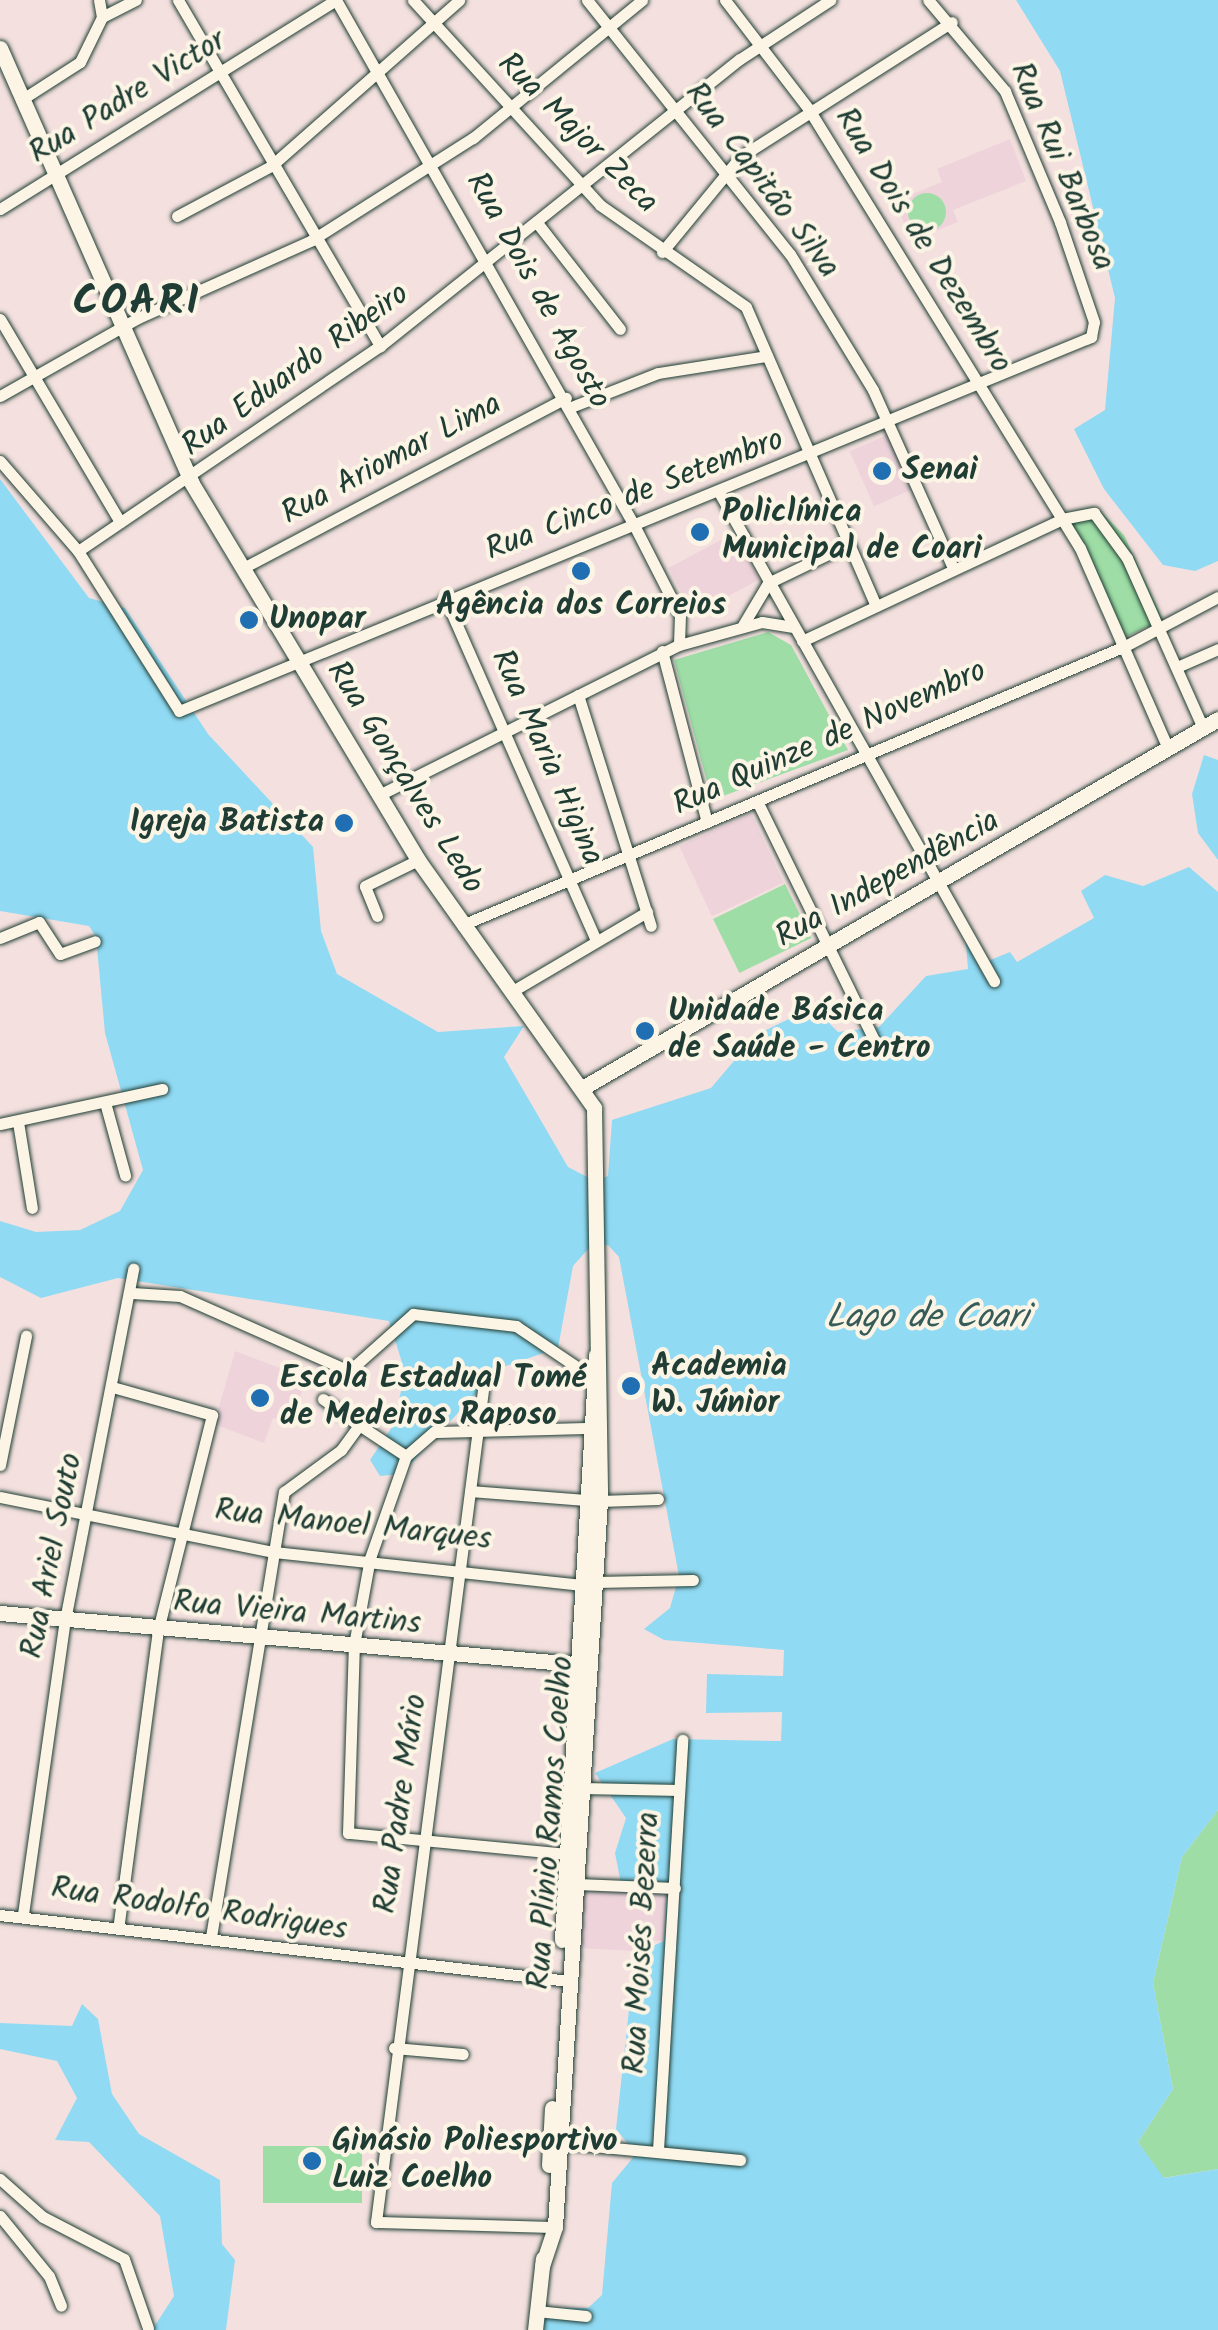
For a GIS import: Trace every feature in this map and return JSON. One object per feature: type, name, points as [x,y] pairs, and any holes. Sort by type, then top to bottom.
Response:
[{"type":"main road","name":"Rua Gonçalves Ledo","points":[[0,48],[191,482],[418,860],[584,1087]]},
{"type":"main road","name":"Rua Independência","points":[[584,1087],[1218,719]]},
{"type":"main road","points":[[584,1087],[597,1122],[597,1382]]},
{"type":"main road","name":"Rua Plínio Ramos Coelho","points":[[593,1501],[589,1428],[597,1382]]},
{"type":"main road","name":"Rua Plínio Ramos Coelho","points":[[534,2330],[561,2143],[567,1854],[584,1665],[597,1382]]},
{"type":"main road","name":"Rua Vieira Martins","points":[[0,1613],[584,1665]]},
{"type":"main road","name":"Rua Plínio Ramos Coelho","points":[[551,2227],[564,1980],[577,1884],[584,1665]]},
{"type":"street","points":[[99,0],[102,18]]},
{"type":"street","points":[[21,100],[72,70],[102,18],[136,0]]},
{"type":"street","points":[[178,0],[312,240],[380,346]]},
{"type":"street","name":"Rua Padre Victor","points":[[0,209],[56,178],[216,69],[336,0]]},
{"type":"street","name":"Rua Dois de Agosto","points":[[336,0],[491,259],[635,527],[680,615],[679,644]]},
{"type":"street","name":"Rua Major Zeca","points":[[412,0],[583,187],[662,252],[739,300],[876,606]]},
{"type":"street","points":[[176,216],[270,166],[381,76],[459,0]]},
{"type":"street","name":"Rua Capitão Silva","points":[[587,0],[790,254],[888,424],[954,568]]},
{"type":"street","points":[[0,396],[33,372],[312,240],[434,163],[642,0]]},
{"type":"street","name":"Rua Dois de Dezembro","points":[[726,0],[808,108],[1062,519],[1125,646],[1168,748]]},
{"type":"street","name":"Rua Eduardo Ribeiro","points":[[78,551],[191,482],[380,346],[538,224],[673,111],[830,0]]},
{"type":"street","name":"Rua Rui Barbosa","points":[[928,0],[952,22],[1005,91],[1092,318]]},
{"type":"street","points":[[662,252],[724,174],[808,108],[952,22]]},
{"type":"street","points":[[538,224],[620,328]]},
{"type":"street","name":"Rua Cinco de Setembro","points":[[78,551],[179,711],[297,658],[720,494],[980,386],[1090,337],[1092,318]]},
{"type":"street","points":[[0,319],[120,522]]},
{"type":"street","name":"Rua Ariomar Lima","points":[[243,568],[568,402],[658,373],[766,356]]},
{"type":"street","points":[[0,461],[78,551]]},
{"type":"street","points":[[720,494],[936,886],[994,981]]},
{"type":"street","points":[[802,641],[1062,519],[1094,513],[1111,527],[1202,726]]},
{"type":"street","points":[[741,627],[768,583],[848,545]]},
{"type":"street","name":"Rua Quinze de Novembro","points":[[462,925],[629,858],[863,750],[1125,646],[1218,597]]},
{"type":"street","name":"Rua Maria Higina","points":[[445,598],[596,940]]},
{"type":"street","points":[[680,615],[711,635]]},
{"type":"street","points":[[379,794],[506,735],[679,644],[741,627],[792,626]]},
{"type":"street","points":[[1177,666],[1218,649]]},
{"type":"street","points":[[662,652],[708,822]]},
{"type":"street","points":[[578,695],[651,926]]},
{"type":"street","points":[[757,801],[877,1046]]},
{"type":"street","points":[[377,916],[365,886],[418,860]]},
{"type":"street","points":[[511,992],[647,912]]},
{"type":"street","points":[[0,938],[39,922],[60,954],[95,941]]},
{"type":"street","points":[[0,1124],[106,1106],[162,1089]]},
{"type":"street","points":[[106,1106],[125,1174]]},
{"type":"street","points":[[18,1122],[32,1208]]},
{"type":"street","name":"Rua Ariel Souto","points":[[23,1914],[65,1620],[85,1510],[116,1388],[132,1293],[132,1269]]},
{"type":"street","points":[[132,1293],[180,1296],[350,1371],[414,1314],[516,1326],[597,1382]]},
{"type":"street","points":[[0,1466],[26,1336]]},
{"type":"street","points":[[116,1388],[210,1410],[158,1630],[118,1922]]},
{"type":"street","name":"Rua Padre Mário","points":[[483,1390],[426,1841],[394,2048],[378,2225],[551,2227]]},
{"type":"street","points":[[323,1399],[406,1456]]},
{"type":"street","points":[[212,1937],[284,1492],[359,1425]]},
{"type":"street","points":[[567,1854],[352,1836],[345,1821],[354,1645],[370,1558],[406,1456],[434,1432],[589,1428]]},
{"type":"street","points":[[470,1491],[593,1501],[658,1499]]},
{"type":"street","name":"Rua Manoel Marques","points":[[0,1496],[85,1510],[274,1552],[461,1566],[589,1583],[694,1580]]},
{"type":"street","name":"Rua Moisés Bezerra","points":[[658,2150],[682,1740]]},
{"type":"street","points":[[582,1788],[679,1790]]},
{"type":"street","points":[[577,1884],[675,1888]]},
{"type":"street","name":"Rua Rodolfo Rodrigues","points":[[0,1915],[118,1922],[406,1966],[564,1980]]},
{"type":"street","points":[[394,2048],[463,2054]]},
{"type":"street","points":[[561,2143],[740,2160]]},
{"type":"street","points":[[0,2179],[16,2195],[124,2259],[148,2328]]},
{"type":"street","points":[[16,2195],[0,2212],[49,2276],[60,2306]]},
{"type":"street","points":[[537,2311],[586,2316]]},
{"type":"shaded area","points":[[1010,139],[1026,181],[953,210],[958,222],[911,241],[895,201],[942,182],[937,169]]},
{"type":"shaded area","name":"Senai","points":[[889,434],[913,489],[874,506],[850,451]]},
{"type":"shaded area","points":[[734,533],[759,580],[694,615],[669,568]]},
{"type":"shaded area","points":[[751,813],[784,883],[712,916],[679,846]]},
{"type":"shaded area","name":"Escola Estadual Tomé de Medeiros Raposo","points":[[235,1351],[307,1378],[290,1424],[273,1418],[264,1443],[214,1424]]},
{"type":"shaded area","points":[[583,1886],[667,1891],[664,1941],[634,1940],[633,1951],[580,1948]]},
{"type":"green space","points":[[927,193],[940,199],[946,212],[940,225],[927,231],[914,225],[908,212],[914,199]]},
{"type":"green space","points":[[1096,507],[1124,535],[1163,620],[1125,637],[1071,523],[1074,511]]},
{"type":"green space","points":[[768,632],[791,645],[848,750],[712,800],[674,660]]},
{"type":"green space","points":[[785,884],[811,938],[739,973],[713,919]]},
{"type":"green space","points":[[1218,1810],[1218,2169],[1163,2178],[1138,2142],[1173,2089],[1153,1983],[1182,1857]]},
{"type":"green space","name":"Ginásio Poliesportivo Luiz Coelho","points":[[263,2146],[362,2146],[362,2203],[263,2203]]},
{"type":"water","points":[[1016,0],[1218,0],[1218,561],[1195,571],[1163,565],[1104,489],[1074,429],[1105,410],[1115,298],[1060,71]]},
{"type":"water","name":"Lago de Coari","points":[[0,479],[89,598],[125,608],[208,734],[313,847],[321,931],[337,974],[438,1032],[524,1026],[504,1057],[568,1167],[595,1181],[608,1176],[612,1120],[711,1088],[756,1035],[799,1014],[819,1013],[838,1032],[879,1027],[926,976],[968,969],[965,933],[988,961],[1010,952],[1017,962],[1094,918],[1081,891],[1105,875],[1143,886],[1189,867],[1218,892],[1218,1810],[1182,1857],[1153,1983],[1173,2089],[1138,2142],[1164,2178],[1218,2169],[1218,2330],[531,2330],[550,2308],[588,2308],[602,2295],[612,2183],[636,2154],[616,2129],[635,1954],[664,1941],[667,1892],[622,1889],[615,1853],[626,1818],[595,1773],[673,1739],[781,1741],[782,1712],[706,1713],[707,1674],[783,1676],[784,1650],[664,1640],[644,1629],[670,1608],[679,1576],[619,1257],[608,1245],[590,1247],[573,1266],[558,1348],[500,1368],[401,1474],[380,1476],[370,1460],[394,1424],[405,1372],[389,1321],[118,1278],[41,1298],[0,1277],[0,1221],[36,1232],[80,1230],[120,1211],[143,1170],[105,1033],[96,937],[89,926],[0,911]]},
{"type":"water","points":[[1204,755],[1218,760],[1218,860],[1198,833],[1192,794]]},
{"type":"water","points":[[82,2004],[98,2019],[112,2094],[139,2134],[220,2180],[222,2244],[235,2260],[226,2330],[152,2330],[174,2296],[160,2216],[89,2142],[55,2140],[77,2098],[57,2061],[0,2049],[0,2023],[72,2026]]},
{"type":"place","name":"Senai","points":[[882,471]]},
{"type":"place","name":"Policlínica Municipal de Coari","points":[[700,532]]},
{"type":"place","name":"Agência dos Correios","points":[[581,571]]},
{"type":"place","name":"Unopar","points":[[249,620]]},
{"type":"place","name":"Igreja Batista","points":[[344,823]]},
{"type":"place","name":"Unidade Básica de Saúde - Centro","points":[[645,1031]]},
{"type":"place","name":"Academia W. Júnior","points":[[631,1386]]},
{"type":"place","name":"Escola Estadual Tomé de Medeiros Raposo","points":[[260,1398]]},
{"type":"place","name":"Ginásio Poliesportivo Luiz Coelho","points":[[312,2161]]},
{"type":"district","name":"COARI","points":[[137,303]]}]
